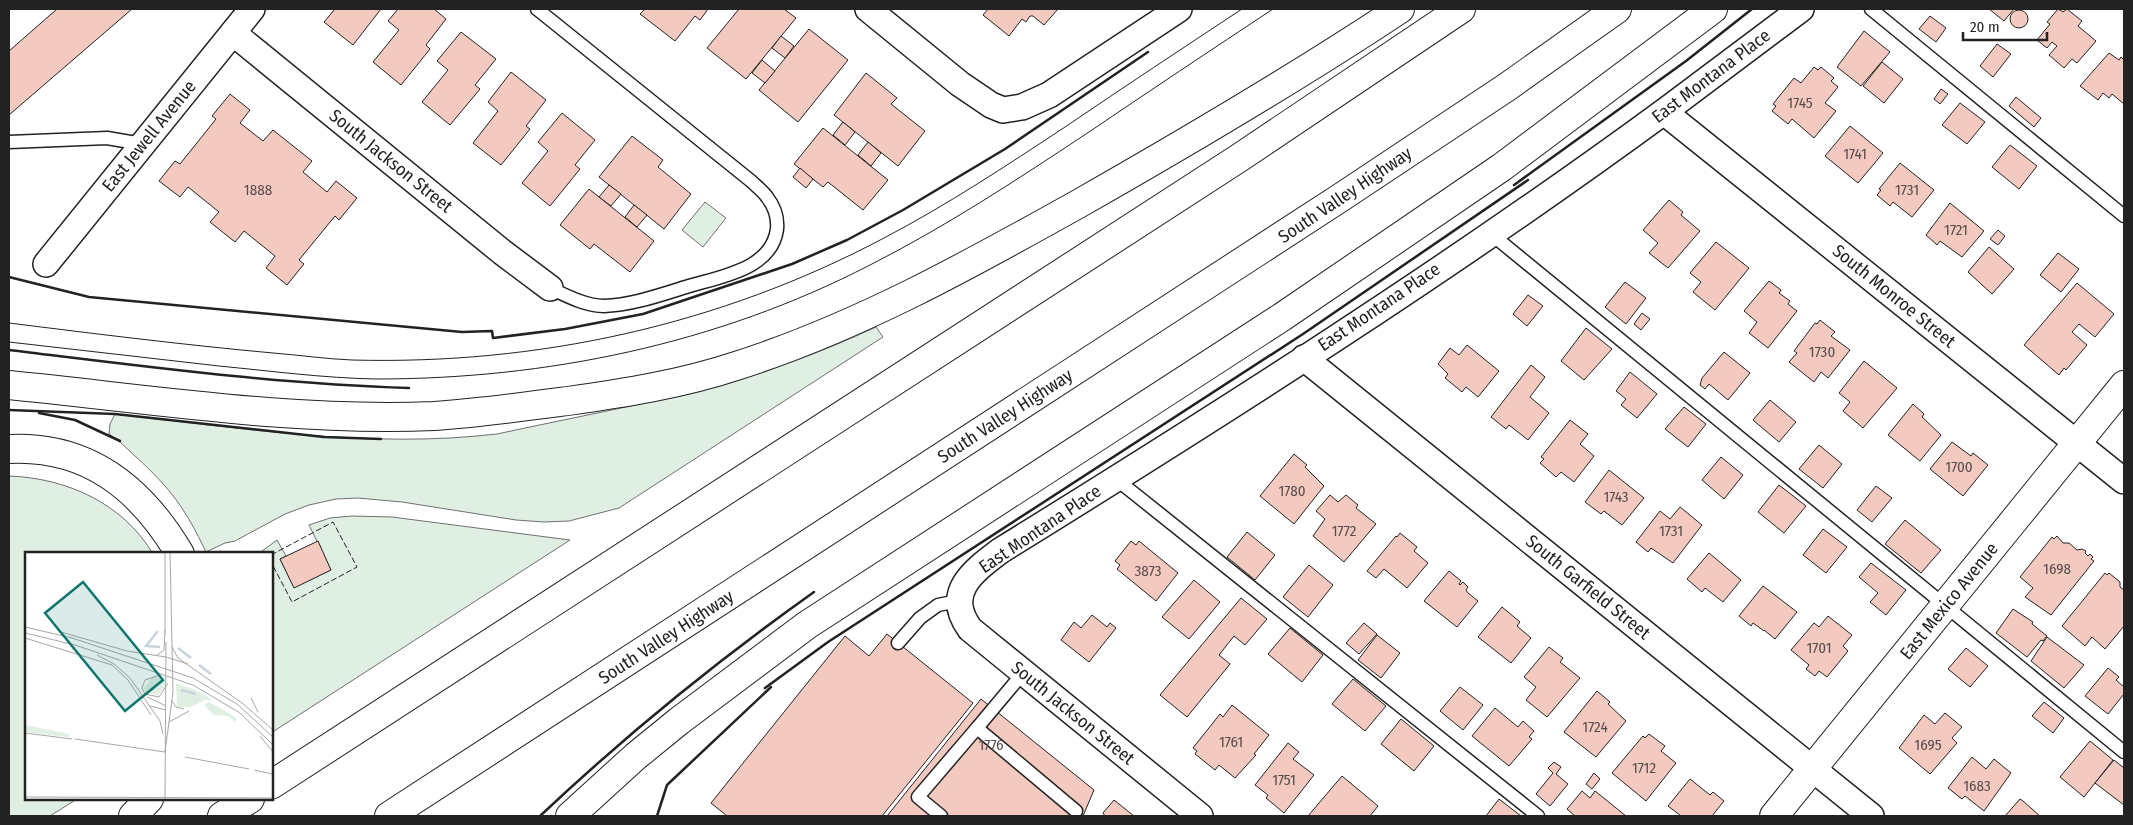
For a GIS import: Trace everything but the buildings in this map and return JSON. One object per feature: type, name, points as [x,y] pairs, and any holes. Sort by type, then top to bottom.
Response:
[{"type":"main road","points":[[9,385],[288,413],[374,417],[436,416],[505,410],[646,388],[733,367],[811,339],[899,301],[1015,240],[1247,107],[1400,9]]},
{"type":"main road","points":[[272,784],[1239,158],[1461,9]]},
{"type":"main road","name":"South Valley Highway","points":[[389,816],[1332,204],[1507,87],[1617,9]]},
{"type":"main road","points":[[570,816],[678,721],[807,625],[1282,317],[1502,167],[1713,9]]},
{"type":"main road","name":"East Mexico Avenue","points":[[1774,816],[2124,385]]},
{"type":"main road","points":[[9,439],[46,446],[72,455],[104,471],[130,490],[157,518],[179,552]]},
{"type":"main road","points":[[9,449],[21,448],[72,455]]},
{"type":"main road","points":[[399,816],[484,755]]},
{"type":"main road","points":[[133,816],[148,800]]},
{"type":"main road","points":[[222,816],[248,800]]},
{"type":"street","name":"East Jewell Avenue","points":[[46,264],[252,9]]},
{"type":"street","points":[[868,9],[968,90],[991,105],[1003,110],[1022,108],[1049,95],[1180,9]]},
{"type":"street","name":"East Montana Place","points":[[958,601],[961,591],[969,578],[988,560],[1304,358],[1490,233],[1664,112],[1801,9]]},
{"type":"street","name":"South Jackson Street","points":[[232,33],[502,252],[550,288]]},
{"type":"street","name":"South Monroe Street","points":[[1664,112],[2124,481]]},
{"type":"street","name":"South Garfield Street","points":[[1304,358],[1871,816]]},
{"type":"street","name":"South Jackson Street","points":[[958,601],[960,611],[970,629],[1200,816]]},
{"type":"lane","points":[[537,9],[751,181],[767,197],[774,211],[777,224],[774,242],[763,257],[749,266],[722,276],[633,302],[596,305],[550,288]]},
{"type":"lane","points":[[1870,9],[2124,216]]},
{"type":"lane","points":[[9,142],[107,138],[142,144]]},
{"type":"lane","points":[[1490,233],[2124,752]]},
{"type":"lane","points":[[1116,479],[1538,816]]},
{"type":"lane","points":[[898,643],[920,618],[938,605],[958,601]]},
{"type":"lane","points":[[941,816],[918,798],[1023,673]]},
{"type":"lane","points":[[977,728],[1076,811]]},
{"type":"green space","points":[[705,202],[726,218],[703,247],[682,230]]},
{"type":"green space","points":[[876,327],[883,337],[619,508],[569,521],[516,520],[402,502],[358,498],[336,499],[309,505],[285,514],[235,541],[225,543],[206,552],[184,511],[168,489],[119,441],[109,434],[110,424],[115,414],[305,435],[353,438],[449,438],[497,434],[653,401],[727,383],[792,362]]},
{"type":"green space","points":[[9,476],[51,482],[72,488],[91,497],[109,507],[126,521],[141,536],[152,552],[25,552],[25,800],[75,800],[50,816],[9,816]]},
{"type":"green space","points":[[352,516],[392,517],[570,540],[272,732],[272,552],[261,552],[277,540],[286,556],[280,559],[294,587],[331,570],[309,525],[330,518]]},
{"type":"tram line","points":[[9,323],[207,346],[352,360],[422,360],[491,355],[559,347],[626,334],[693,316],[758,294],[822,268],[884,238],[998,171],[1242,9]]},
{"type":"tram line","points":[[9,342],[278,372],[376,379],[504,372],[567,364],[630,352],[692,336],[812,293],[870,265],[925,235],[1033,169],[1273,9]]},
{"type":"fence","points":[[272,554],[333,522],[357,567],[292,602],[272,564]]},
{"type":"wall","points":[[1514,185],[1686,61],[1752,9]]},
{"type":"wall","points":[[9,277],[89,297],[462,332],[492,331],[493,338],[565,329],[643,314],[792,264],[847,240],[903,210],[1005,149],[1148,52]]},
{"type":"wall","points":[[765,688],[828,642],[1303,334],[1528,180]]},
{"type":"wall","points":[[9,350],[309,383],[409,388]]},
{"type":"wall","points":[[9,410],[115,414],[324,437],[381,439]]},
{"type":"wall","points":[[39,413],[75,420],[120,441]]},
{"type":"wall","points":[[540,816],[605,757],[673,700],[742,645],[814,592]]},
{"type":"wall","points":[[657,816],[667,785],[771,687]]}]
